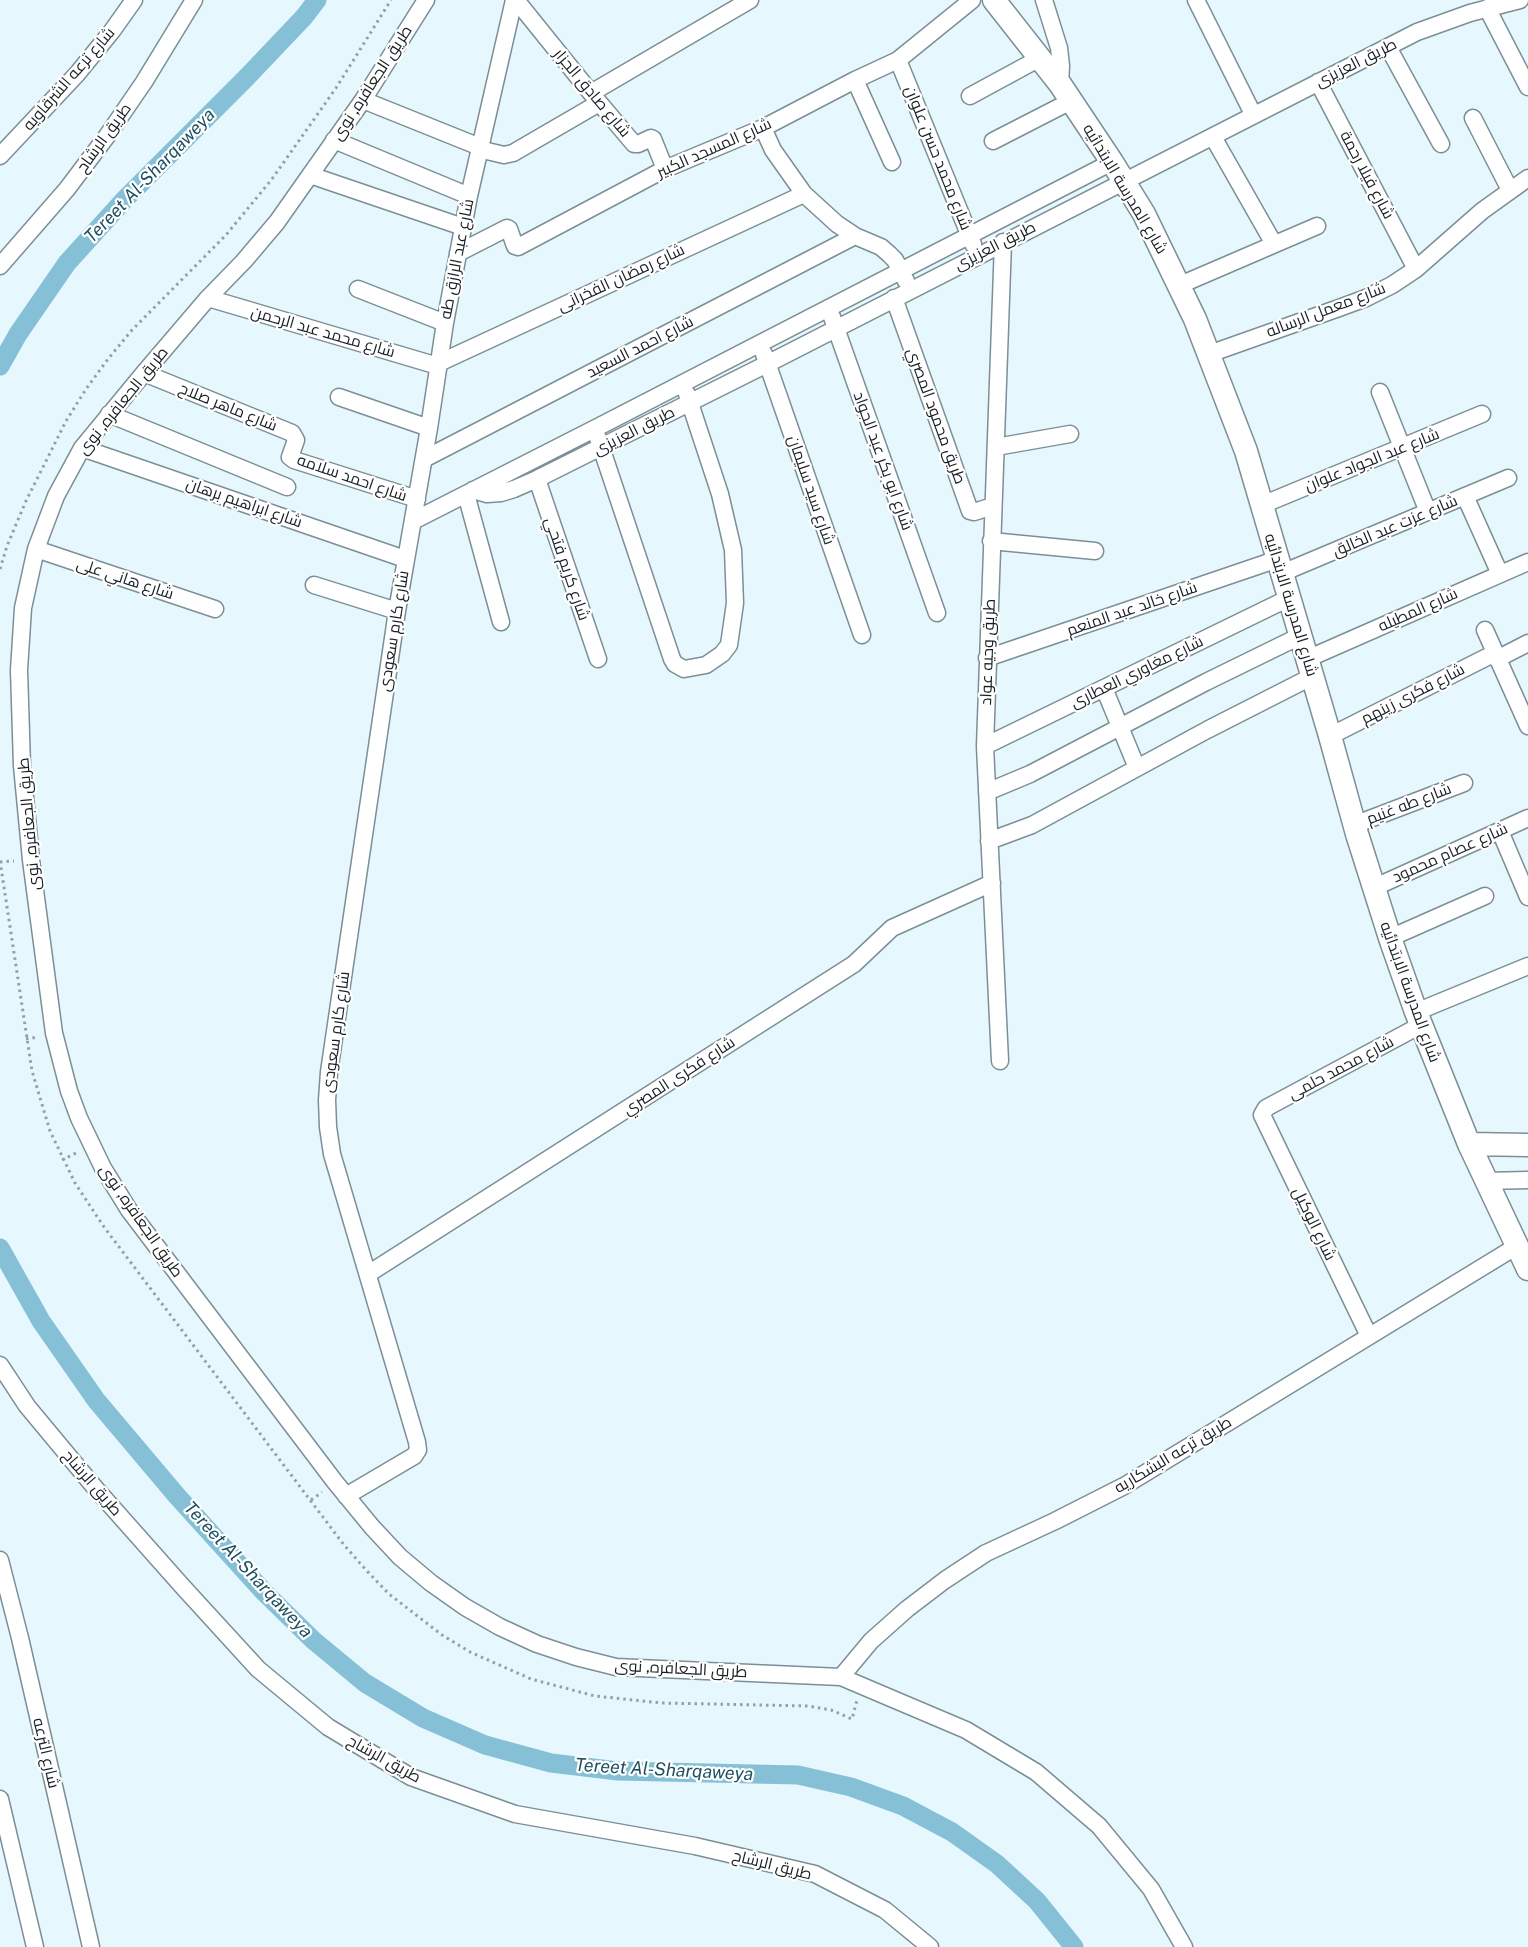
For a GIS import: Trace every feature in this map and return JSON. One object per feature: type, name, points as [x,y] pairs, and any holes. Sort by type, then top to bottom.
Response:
[{"type":"street","name":"شارع ترعه الشرقاويه","points":[[0,156],[77,74],[134,0]]},
{"type":"street","name":"طريق الرشاح","points":[[0,266],[67,189],[107,136],[144,82],[194,0]]},
{"type":"street","name":"طريق الجعافره, نوى","points":[[426,0],[364,100],[260,242],[208,298],[82,448],[56,496],[36,550],[23,608],[19,661],[22,766],[30,860],[54,1033],[69,1091],[91,1146],[130,1210],[346,1496],[400,1557],[431,1584],[500,1628],[576,1658],[616,1667],[841,1677],[966,1730],[1036,1772],[1099,1826],[1151,1889],[1184,1947]]},
{"type":"street","name":"شارع صادق الجزار","points":[[515,0],[635,144],[653,139],[665,169]]},
{"type":"street","name":"شارع عبد الرازق طه","points":[[413,521],[445,323],[469,196],[515,0]]},
{"type":"street","points":[[364,100],[495,154],[513,153],[595,98],[750,0]]},
{"type":"street","name":"شارع المسجد الكبير","points":[[458,253],[508,228],[514,245],[518,247],[665,169],[763,128],[898,60],[972,0]]},
{"type":"street","name":"شارع المدرسة الابتدائيه","points":[[994,0],[1066,92],[1118,171],[1144,214],[1180,285],[1246,451],[1330,736],[1354,825],[1390,938],[1419,1018],[1469,1144],[1528,1270]]},
{"type":"street","points":[[993,141],[1066,92],[1059,48],[1044,0]]},
{"type":"street","points":[[1196,0],[1253,114]]},
{"type":"street","name":"طريق العزيزى","points":[[413,521],[594,430],[969,236],[1118,171],[1213,137],[1253,114],[1426,28],[1479,6],[1520,0]]},
{"type":"street","points":[[1479,6],[1528,87]]},
{"type":"street","points":[[1388,47],[1441,144]]},
{"type":"street","points":[[970,96],[1040,58]]},
{"type":"street","name":"شارع محمد حسن علوان","points":[[898,60],[977,255]]},
{"type":"street","points":[[855,80],[892,162]]},
{"type":"street","name":"شارع فيلا رحمة","points":[[1318,82],[1416,269]]},
{"type":"street","points":[[1473,118],[1510,190]]},
{"type":"street","points":[[763,128],[774,150],[804,194],[837,224],[855,236],[885,251],[895,260],[910,290]]},
{"type":"street","points":[[1213,137],[1274,244]]},
{"type":"street","points":[[334,140],[469,196]]},
{"type":"street","name":"طريق العزيزى","points":[[469,492],[487,494],[501,493],[514,489],[602,448],[1003,242],[1118,171]]},
{"type":"street","points":[[310,175],[463,227]]},
{"type":"street","name":"شارع معمل الرساله","points":[[1209,354],[1366,298],[1392,285],[1416,269],[1482,211],[1528,178]]},
{"type":"street","name":"شارع رمضان الفخرانى","points":[[438,364],[804,194]]},
{"type":"street","points":[[1180,285],[1317,226]]},
{"type":"street","name":"شارع احمد السعيد","points":[[424,459],[855,236]]},
{"type":"street","name":"طريق وجيه عواد","points":[[1000,1060],[985,746],[1003,242]]},
{"type":"street","points":[[358,289],[445,323]]},
{"type":"street","name":"شارع محمد عبد الرحمن","points":[[208,298],[438,364]]},
{"type":"street","name":"طريق محمود المصري","points":[[894,298],[970,511],[974,512],[993,506]]},
{"type":"street","name":"شارع ابو بكر عبد الجواد","points":[[829,308],[937,613]]},
{"type":"street","name":"شارع سيد سليمان","points":[[760,344],[862,635]]},
{"type":"street","name":"شارع ماهر صلاح","points":[[144,373],[292,433],[296,440],[291,454]]},
{"type":"street","points":[[594,430],[602,448],[674,664],[684,669],[710,662],[722,654],[729,645],[735,603],[733,550],[720,494],[683,383]]},
{"type":"street","points":[[1380,392],[1428,512]]},
{"type":"street","points":[[339,397],[429,428]]},
{"type":"street","points":[[109,414],[287,486]]},
{"type":"street","name":"شارع عبد الجواد علوان","points":[[1262,505],[1482,414]]},
{"type":"street","points":[[996,447],[1070,434]]},
{"type":"street","name":"شارع ابراهيم برهان","points":[[82,448],[405,559]]},
{"type":"street","name":"شارع احمد سلامه","points":[[291,454],[290,456],[294,460],[417,499]]},
{"type":"street","name":"شارع عزت عبد الخالق","points":[[1280,566],[1428,512],[1508,478]]},
{"type":"street","name":"شارع كريم فتحي","points":[[537,479],[598,659]]},
{"type":"street","points":[[469,492],[500,622]]},
{"type":"street","points":[[1466,496],[1500,574]]},
{"type":"street","name":"شارع كارم سعودى","points":[[346,1496],[414,1456],[418,1450],[332,1154],[327,1100],[329,1072],[397,611],[413,521]]},
{"type":"street","points":[[992,541],[1096,551]]},
{"type":"street","name":"شارع هاني على","points":[[36,550],[215,608]]},
{"type":"street","name":"شارع المطيله","points":[[989,841],[1032,825],[1207,730],[1310,668],[1528,562]]},
{"type":"street","name":"شارع خالد عبد المنعم","points":[[987,658],[1280,566]]},
{"type":"street","points":[[314,585],[397,611]]},
{"type":"street","name":"شارع مغاوري العطارى","points":[[985,746],[1289,598]]},
{"type":"street","points":[[1485,630],[1528,726]]},
{"type":"street","points":[[987,792],[1030,774],[1206,682],[1300,636]]},
{"type":"street","name":"شارع فكرى زينهم","points":[[1330,736],[1496,656],[1528,643]]},
{"type":"street","points":[[1104,688],[1137,768]]},
{"type":"street","name":"شارع طه غنيم","points":[[1354,825],[1464,783]]},
{"type":"street","name":"شارع عصام محمود","points":[[1373,888],[1528,818]]},
{"type":"street","points":[[1500,831],[1528,897]]},
{"type":"street","name":"شارع فكرى المصري","points":[[368,1274],[854,964],[892,928],[992,883]]},
{"type":"street","points":[[1390,938],[1485,896]]},
{"type":"street","name":"شارع محمد حلمى","points":[[1262,1113],[1266,1108],[1419,1018],[1528,966]]},
{"type":"street","name":"شارع الوكيل","points":[[1262,1113],[1262,1117],[1368,1336]]},
{"type":"street","points":[[1469,1144],[1528,1145]]},
{"type":"street","points":[[1486,1181],[1528,1180]]},
{"type":"street","name":"طريق ترعه البشكاريه","points":[[841,1677],[871,1641],[907,1609],[945,1580],[986,1554],[1124,1486],[1517,1246]]},
{"type":"street","name":"طريق الرشاح","points":[[0,1365],[33,1413],[96,1489],[258,1669],[328,1728],[411,1777],[515,1814],[695,1846],[815,1874],[885,1910],[930,1947]]},
{"type":"street","name":"شارع الترعه","points":[[0,1560],[20,1638],[91,1947]]},
{"type":"street","points":[[0,1799],[35,1947]]},
{"type":"path","name":"طريق الجعافره, نوى","points":[[0,569],[26,501],[66,421],[86,389],[108,359],[138,324],[226,235],[255,200],[336,88],[391,0]]},
{"type":"path","name":"طريق الجعافره, نوى","points":[[0,861],[32,1071],[50,1131],[62,1160],[84,1198],[104,1227],[344,1545],[366,1570],[402,1604],[442,1635],[470,1652],[500,1667],[563,1689],[637,1702],[808,1706],[831,1710],[852,1719]]},
{"type":"waterway","name":"Tereet Al-Sharqaweya","points":[[0,366],[18,334],[67,263],[125,199],[304,17],[317,0]]},
{"type":"waterway","name":"Tereet Al-Sharqaweya","points":[[0,1248],[41,1321],[96,1400],[177,1496],[264,1592],[313,1640],[365,1683],[423,1718],[485,1745],[551,1763],[618,1771],[798,1775],[851,1787],[903,1806],[952,1832],[997,1864],[1037,1901],[1074,1947]]}]
